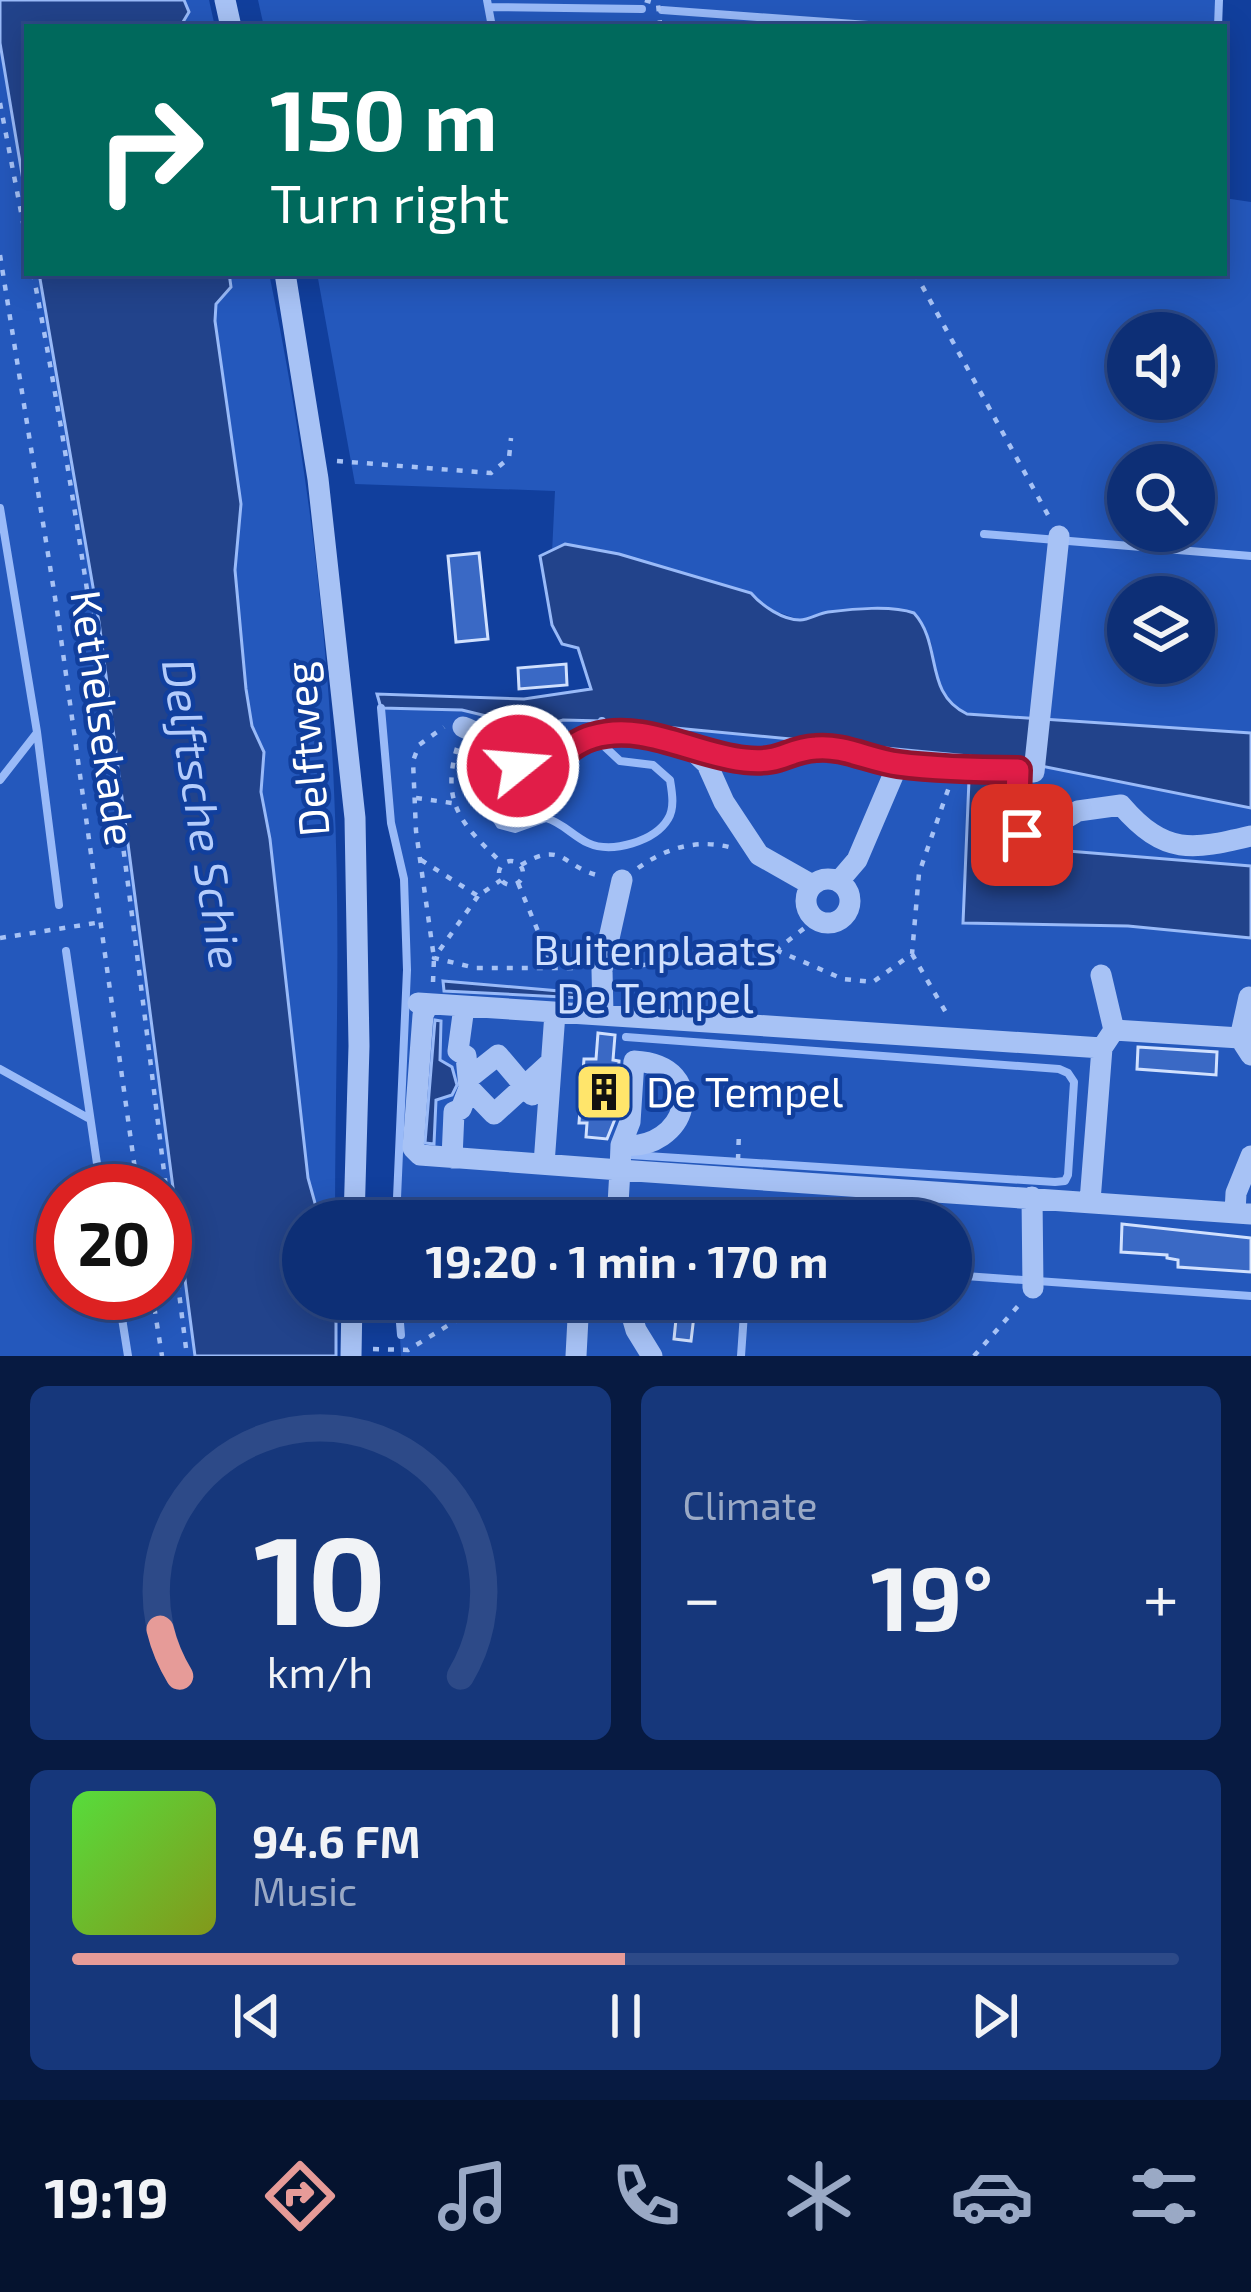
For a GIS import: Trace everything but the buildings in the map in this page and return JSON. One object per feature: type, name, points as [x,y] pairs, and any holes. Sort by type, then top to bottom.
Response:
[{"type":"street","name":"Delftweg","points":[[285,276],[318,479],[355,818],[359,1046],[355,1200]]},
{"type":"street","points":[[1059,536],[1022,770],[1016,825],[1022,835],[1038,835],[1078,811],[1121,806],[1136,824],[1175,844],[1201,849],[1251,836]]},
{"type":"street","points":[[463,727],[518,766],[538,773],[600,736],[684,742],[698,753],[759,855],[812,884]]},
{"type":"street","points":[[698,753],[774,762],[818,747],[898,764],[1022,770]]},
{"type":"street","points":[[838,881],[857,860],[898,764]]},
{"type":"street","points":[[820,879],[838,881],[850,902],[848,911],[829,924],[815,920],[807,901],[812,884],[820,879]]},
{"type":"street","points":[[603,1014],[602,970],[622,880]]},
{"type":"street","points":[[1090,1201],[1108,1039],[1101,975]]},
{"type":"street","points":[[1249,998],[1245,1046],[959,1037],[423,1004],[413,1148],[419,1155],[452,1158],[1243,1213],[1235,1192],[1251,1156]]},
{"type":"street","points":[[452,1158],[454,1112],[461,1109],[469,1083],[466,1056],[458,1051],[464,1007]]},
{"type":"street","points":[[544,1164],[555,1013]]},
{"type":"street","points":[[469,1083],[498,1055],[548,1112]]},
{"type":"street","points":[[469,1083],[494,1114],[551,1062]]},
{"type":"street","points":[[618,1200],[621,1145]]},
{"type":"street","points":[[1032,1197],[1033,1280]]},
{"type":"street","points":[[351,1353],[352,1320]]},
{"type":"street","points":[[576,1356],[578,1320]]},
{"type":"street","points":[[633,1320],[652,1356]]},
{"type":"path","points":[[645,0],[658,4],[662,24]]},
{"type":"path","points":[[0,103],[24,227]]},
{"type":"path","name":"Kethelsekade","points":[[0,255],[102,922],[133,1164]]},
{"type":"path","points":[[34,276],[74,497],[135,930],[187,1356]]},
{"type":"path","points":[[917,276],[1059,536]]},
{"type":"path","points":[[348,462],[490,473],[509,458],[511,438]]},
{"type":"path","points":[[423,1004],[434,958],[413,761],[419,745],[432,732],[448,725],[463,727],[452,763],[452,803],[472,835],[503,864]]},
{"type":"path","points":[[959,1037],[912,954],[919,872],[964,768]]},
{"type":"path","points":[[416,798],[452,803]]},
{"type":"path","points":[[520,866],[541,853],[557,853],[589,874],[622,880],[649,860],[686,845],[713,843],[759,855]]},
{"type":"path","points":[[421,860],[478,896]]},
{"type":"path","points":[[518,883],[507,885],[501,880],[499,870],[510,860],[523,873],[518,883],[552,965]]},
{"type":"path","points":[[434,958],[478,896],[501,880]]},
{"type":"path","points":[[434,958],[476,968],[552,965],[602,970],[776,950],[815,920]]},
{"type":"path","points":[[0,938],[102,922]]},
{"type":"path","points":[[776,950],[828,974],[873,982],[912,954]]},
{"type":"path","points":[[739,1154],[740,1131]]},
{"type":"path","points":[[974,1356],[1033,1280]]},
{"type":"path","points":[[156,1320],[161,1356]]},
{"type":"path","points":[[351,1353],[408,1349],[456,1320]]},
{"type":"green space","points":[[184,0],[209,0],[214,24],[182,24],[189,12]]},
{"type":"green space","points":[[258,0],[1219,0],[1218,24],[263,24]]},
{"type":"green space","points":[[0,43],[24,186],[24,276],[40,276],[99,622],[170,1164],[36,1164],[36,1320],[122,1320],[128,1356],[0,1356]]},
{"type":"green space","name":"Buitenplaats De Tempel","points":[[1227,198],[1251,202],[1251,1356],[401,1356],[399,1320],[972,1320],[972,1200],[397,1200],[407,970],[404,879],[391,823],[381,708],[462,710],[536,728],[563,720],[958,710],[940,693],[931,642],[904,610],[823,612],[800,620],[619,554],[552,553],[555,491],[355,484],[318,276],[1227,276]]},
{"type":"green space","points":[[229,276],[270,276],[303,466],[331,725],[337,952],[335,1200],[314,1200],[308,1178],[261,792],[264,752],[252,726],[246,689],[235,570],[241,504],[216,304],[230,287]]},
{"type":"green space","points":[[125,1320],[190,1320],[195,1356],[131,1356]]},
{"type":"water","points":[[0,0],[184,0],[189,12],[182,24],[24,24],[24,186],[0,43]]},
{"type":"water","name":"Delftsche Schie","points":[[40,276],[229,276],[231,287],[216,304],[215,321],[241,504],[235,570],[246,689],[252,726],[264,752],[261,792],[314,1200],[282,1200],[282,1320],[336,1320],[336,1356],[195,1356],[190,1320],[192,1164],[170,1164],[99,622]]},
{"type":"water","points":[[565,544],[619,554],[751,593],[773,611],[793,619],[860,609],[914,613],[928,639],[944,694],[967,714],[1251,733],[1251,808],[1011,760],[1007,846],[1251,866],[1251,938],[1128,926],[963,923],[970,756],[602,721],[563,720],[536,728],[462,710],[381,708],[377,694],[524,699],[591,689],[578,648],[562,644],[552,625],[540,556]]},
{"type":"water","points":[[443,981],[582,993],[582,998],[444,991]]},
{"type":"water","points":[[435,1020],[441,1021],[440,1060],[452,1067],[457,1085],[452,1095],[436,1100],[434,1144],[425,1143]]},
{"type":"waterway","points":[[487,0],[491,24]]},
{"type":"waterway","points":[[1218,24],[1219,0]]},
{"type":"waterway","points":[[489,7],[642,9]]},
{"type":"waterway","points":[[662,10],[855,24]]},
{"type":"waterway","points":[[0,508],[37,732],[59,905]]},
{"type":"waterway","points":[[984,534],[1251,556]]},
{"type":"waterway","points":[[381,708],[391,823],[404,879],[407,970],[397,1200]]},
{"type":"waterway","points":[[521,727],[498,749],[485,771],[486,795],[500,825],[515,829],[546,818],[588,843],[620,846],[662,827],[672,810],[672,790],[670,780],[653,765],[620,761],[604,746],[602,721]]},
{"type":"waterway","points":[[0,780],[36,734]]},
{"type":"waterway","points":[[66,951],[97,1164]]},
{"type":"waterway","points":[[626,1037],[1059,1069],[1074,1082],[1065,1181],[631,1155]]},
{"type":"waterway","points":[[0,1069],[88,1118]]},
{"type":"waterway","points":[[972,1276],[1251,1296]]},
{"type":"waterway","points":[[122,1320],[128,1356]]},
{"type":"waterway","points":[[400,1320],[401,1335]]},
{"type":"waterway","points":[[741,1356],[744,1320]]},
{"type":"place","name":"De Tempel","points":[[604,1092]]},
{"type":"route","points":[[518,766],[538,773],[589,737],[612,734],[684,742],[698,753],[737,760],[774,762],[818,747],[898,764],[1018,770],[1016,825],[1022,835]]}]
